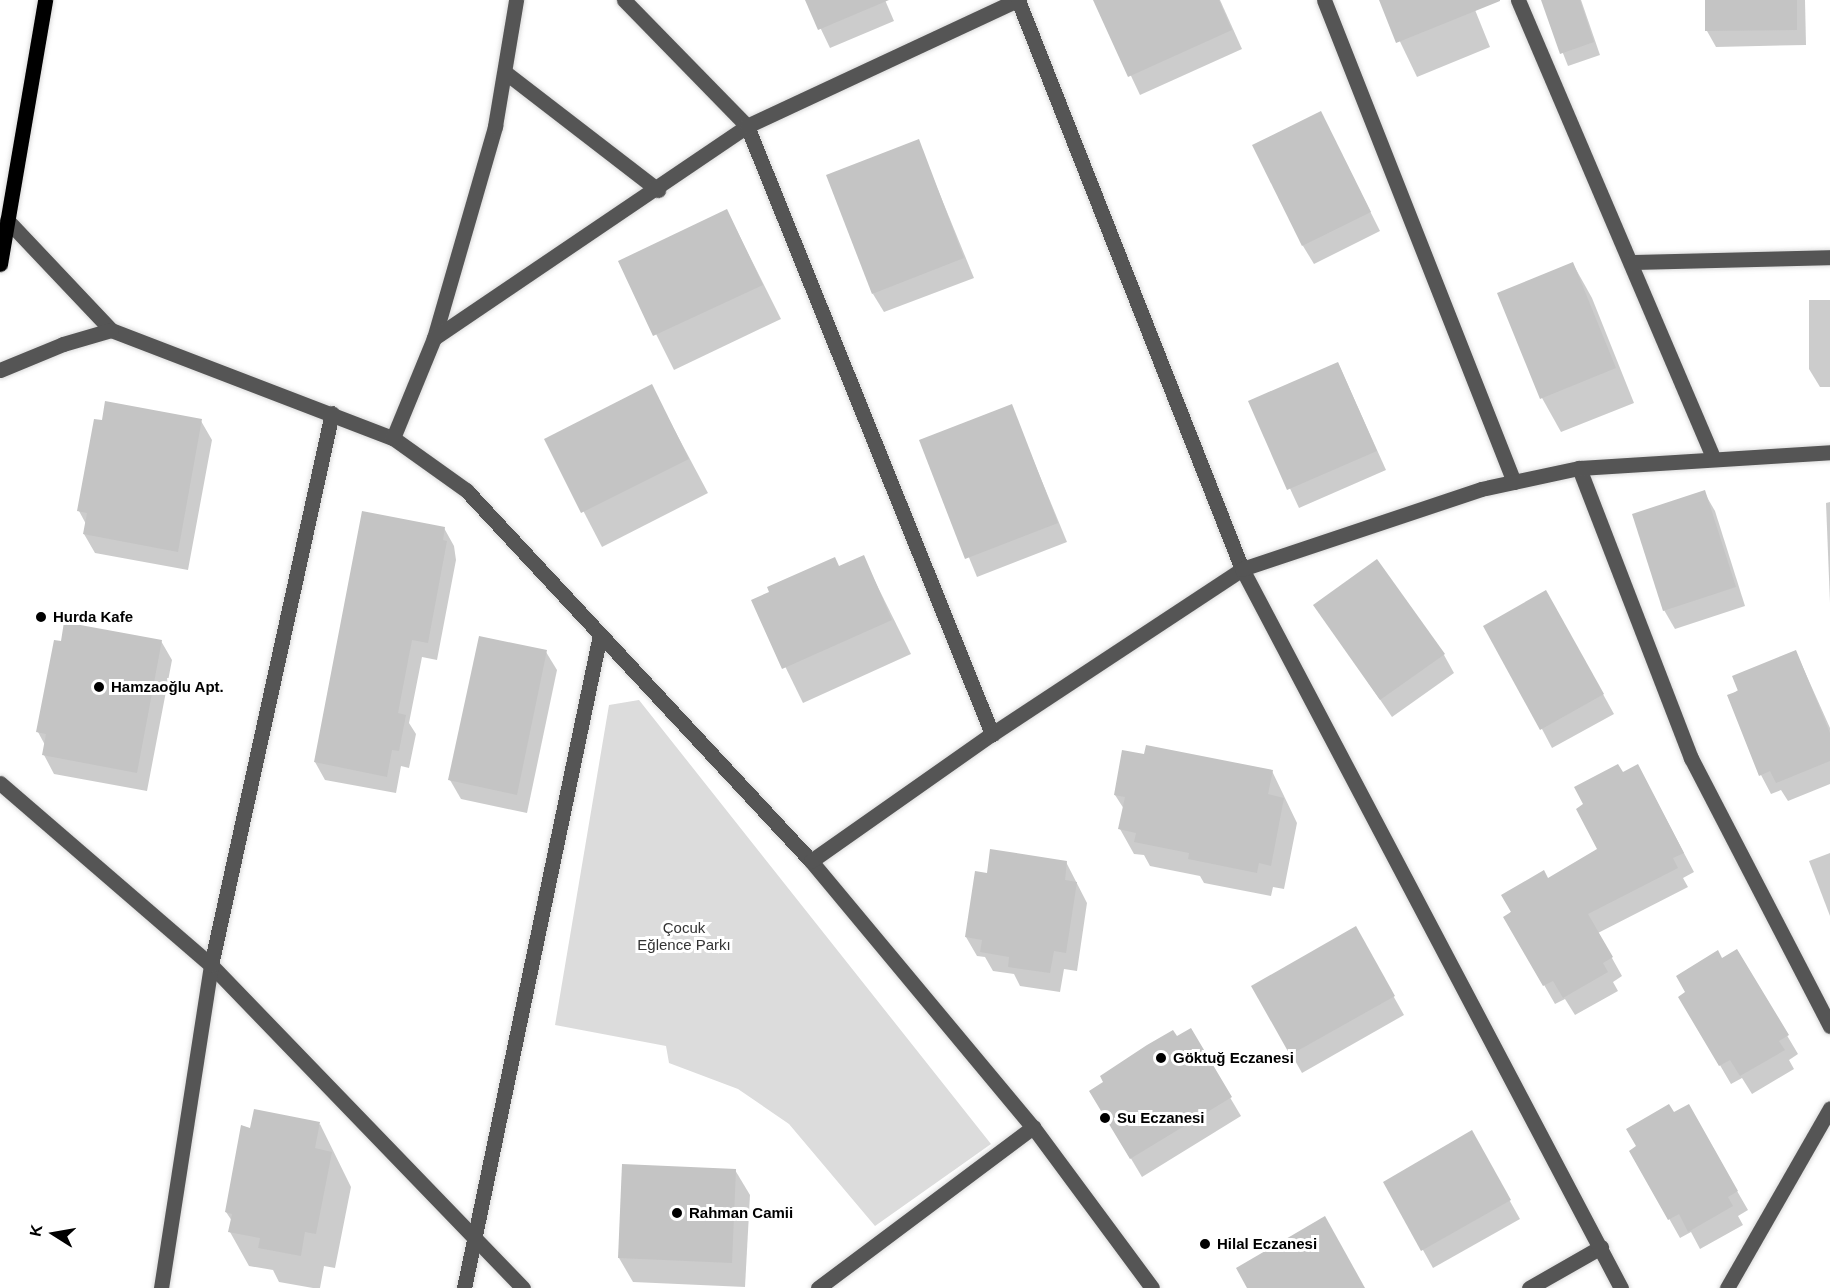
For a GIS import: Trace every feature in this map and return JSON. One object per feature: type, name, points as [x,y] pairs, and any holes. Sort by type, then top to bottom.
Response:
[{"type":"main road","points":[[0,264],[45,0]]},
{"type":"street","points":[[393,438],[434,338],[469,227],[506,72],[516,0]]},
{"type":"street","points":[[624,0],[747,126],[992,735]]},
{"type":"street","points":[[434,338],[658,190],[747,126],[1017,0],[1242,569],[1621,1288]]},
{"type":"street","points":[[1324,0],[1514,482]]},
{"type":"street","points":[[1518,0],[1713,457]]},
{"type":"street","points":[[506,72],[658,190]]},
{"type":"street","points":[[7,220],[111,330],[393,438],[465,490],[811,861],[1033,1127],[1152,1288]]},
{"type":"street","points":[[1631,262],[1830,257]]},
{"type":"street","points":[[0,370],[63,344],[111,330]]},
{"type":"street","points":[[161,1288],[211,965],[332,413]]},
{"type":"street","points":[[811,861],[992,735],[1242,569],[1481,489],[1579,468],[1713,457],[1830,452]]},
{"type":"street","points":[[1579,468],[1691,758],[1830,1026]]},
{"type":"street","points":[[464,1288],[600,635]]},
{"type":"street","points":[[0,783],[211,965],[523,1288]]},
{"type":"street","points":[[1727,1288],[1830,1108]]},
{"type":"street","points":[[818,1288],[1033,1127]]},
{"type":"street","points":[[1528,1288],[1601,1247]]},
{"type":"green space","name":"Çocuk Eğlence Parkı","points":[[639,700],[991,1144],[875,1226],[789,1124],[738,1089],[669,1063],[666,1046],[555,1025],[609,705]]},
{"type":"building","points":[[805,0],[889,0],[818,30]]},
{"type":"building","points":[[1093,0],[1219,0],[1232,30],[1128,77]]},
{"type":"building","points":[[1379,0],[1500,0],[1500,1],[1396,43]]},
{"type":"building","points":[[1541,0],[1580,0],[1594,42],[1560,54]]},
{"type":"building","points":[[1705,0],[1797,0],[1797,30],[1705,31]]},
{"type":"building","points":[[1321,111],[1371,212],[1302,246],[1252,145]]},
{"type":"building","points":[[919,139],[964,258],[872,294],[826,175]]},
{"type":"building","points":[[727,209],[763,285],[653,336],[618,261]]},
{"type":"building","points":[[1573,262],[1616,368],[1540,399],[1497,293]]},
{"type":"building","points":[[1338,362],[1377,451],[1287,490],[1248,401]]},
{"type":"building","points":[[652,384],[689,459],[581,513],[544,439]]},
{"type":"building","points":[[105,401],[202,419],[178,552],[83,534],[87,513],[77,511],[94,419],[102,420]]},
{"type":"building","points":[[1012,404],[1058,523],[965,559],[919,440]]},
{"type":"building","points":[[1705,490],[1736,587],[1663,611],[1632,514]]},
{"type":"building","points":[[362,511],[445,527],[443,540],[447,541],[428,643],[412,640],[398,713],[406,715],[399,751],[392,750],[387,777],[314,762]]},
{"type":"building","points":[[864,555],[892,620],[782,669],[751,600],[769,592],[767,587],[835,557],[839,566]]},
{"type":"building","points":[[1377,559],[1445,654],[1380,700],[1313,605]]},
{"type":"building","points":[[1546,590],[1604,694],[1540,730],[1483,626]]},
{"type":"building","name":"Hamzaoğlu Apt.","points":[[64,622],[162,640],[137,773],[42,755],[46,734],[36,732],[54,640],[61,641]]},
{"type":"building","points":[[479,636],[547,650],[517,795],[448,780]]},
{"type":"building","points":[[1796,650],[1830,733],[1830,761],[1776,783],[1770,771],[1759,776],[1727,695],[1738,691],[1732,676]]},
{"type":"building","points":[[1146,745],[1273,770],[1268,794],[1284,798],[1271,866],[1259,863],[1257,873],[1188,859],[1189,853],[1134,842],[1136,833],[1118,829],[1125,797],[1114,795],[1122,750],[1144,754]]},
{"type":"building","points":[[1618,764],[1623,772],[1638,764],[1684,853],[1673,858],[1678,868],[1588,914],[1613,957],[1603,963],[1608,972],[1563,998],[1553,981],[1543,986],[1503,917],[1511,912],[1501,895],[1544,870],[1548,878],[1597,849],[1576,809],[1583,804],[1574,787]]},
{"type":"building","points":[[990,849],[1067,861],[1065,880],[1077,882],[1066,953],[1054,951],[1050,973],[1008,967],[1009,957],[980,952],[982,940],[965,937],[975,871],[987,873]]},
{"type":"building","points":[[1356,926],[1395,996],[1290,1055],[1251,986]]},
{"type":"building","points":[[1737,949],[1789,1035],[1779,1041],[1785,1050],[1740,1076],[1730,1060],[1719,1066],[1678,997],[1685,992],[1676,976],[1718,950],[1722,958]]},
{"type":"building","points":[[1191,1028],[1232,1097],[1130,1159],[1089,1091],[1103,1082],[1100,1076],[1147,1045],[1173,1030],[1177,1036]]},
{"type":"building","points":[[1669,1104],[1674,1112],[1689,1104],[1738,1191],[1728,1197],[1733,1206],[1688,1232],[1679,1214],[1668,1220],[1629,1151],[1636,1146],[1626,1129]]},
{"type":"building","points":[[254,1109],[320,1122],[315,1148],[332,1152],[316,1234],[305,1232],[301,1256],[258,1248],[260,1238],[228,1232],[232,1214],[225,1212],[241,1125],[250,1128]]},
{"type":"building","points":[[1472,1130],[1511,1200],[1421,1251],[1383,1182]]},
{"type":"building","name":"Rahman Camii","points":[[622,1164],[736,1169],[732,1263],[618,1258]]},
{"type":"building","points":[[1325,1216],[1365,1288],[1247,1288],[1236,1268]]},
{"type":"place","name":"Hurda Kafe","points":[[41,617]]},
{"type":"place","name":"Hamzaoğlu Apt.","points":[[99,687]]},
{"type":"place","name":"Göktuğ Eczanesi","points":[[1161,1058]]},
{"type":"place","name":"Su Eczanesi","points":[[1105,1118]]},
{"type":"place","name":"Rahman Camii","points":[[677,1213]]},
{"type":"place","name":"Hilal Eczanesi","points":[[1205,1244]]}]
